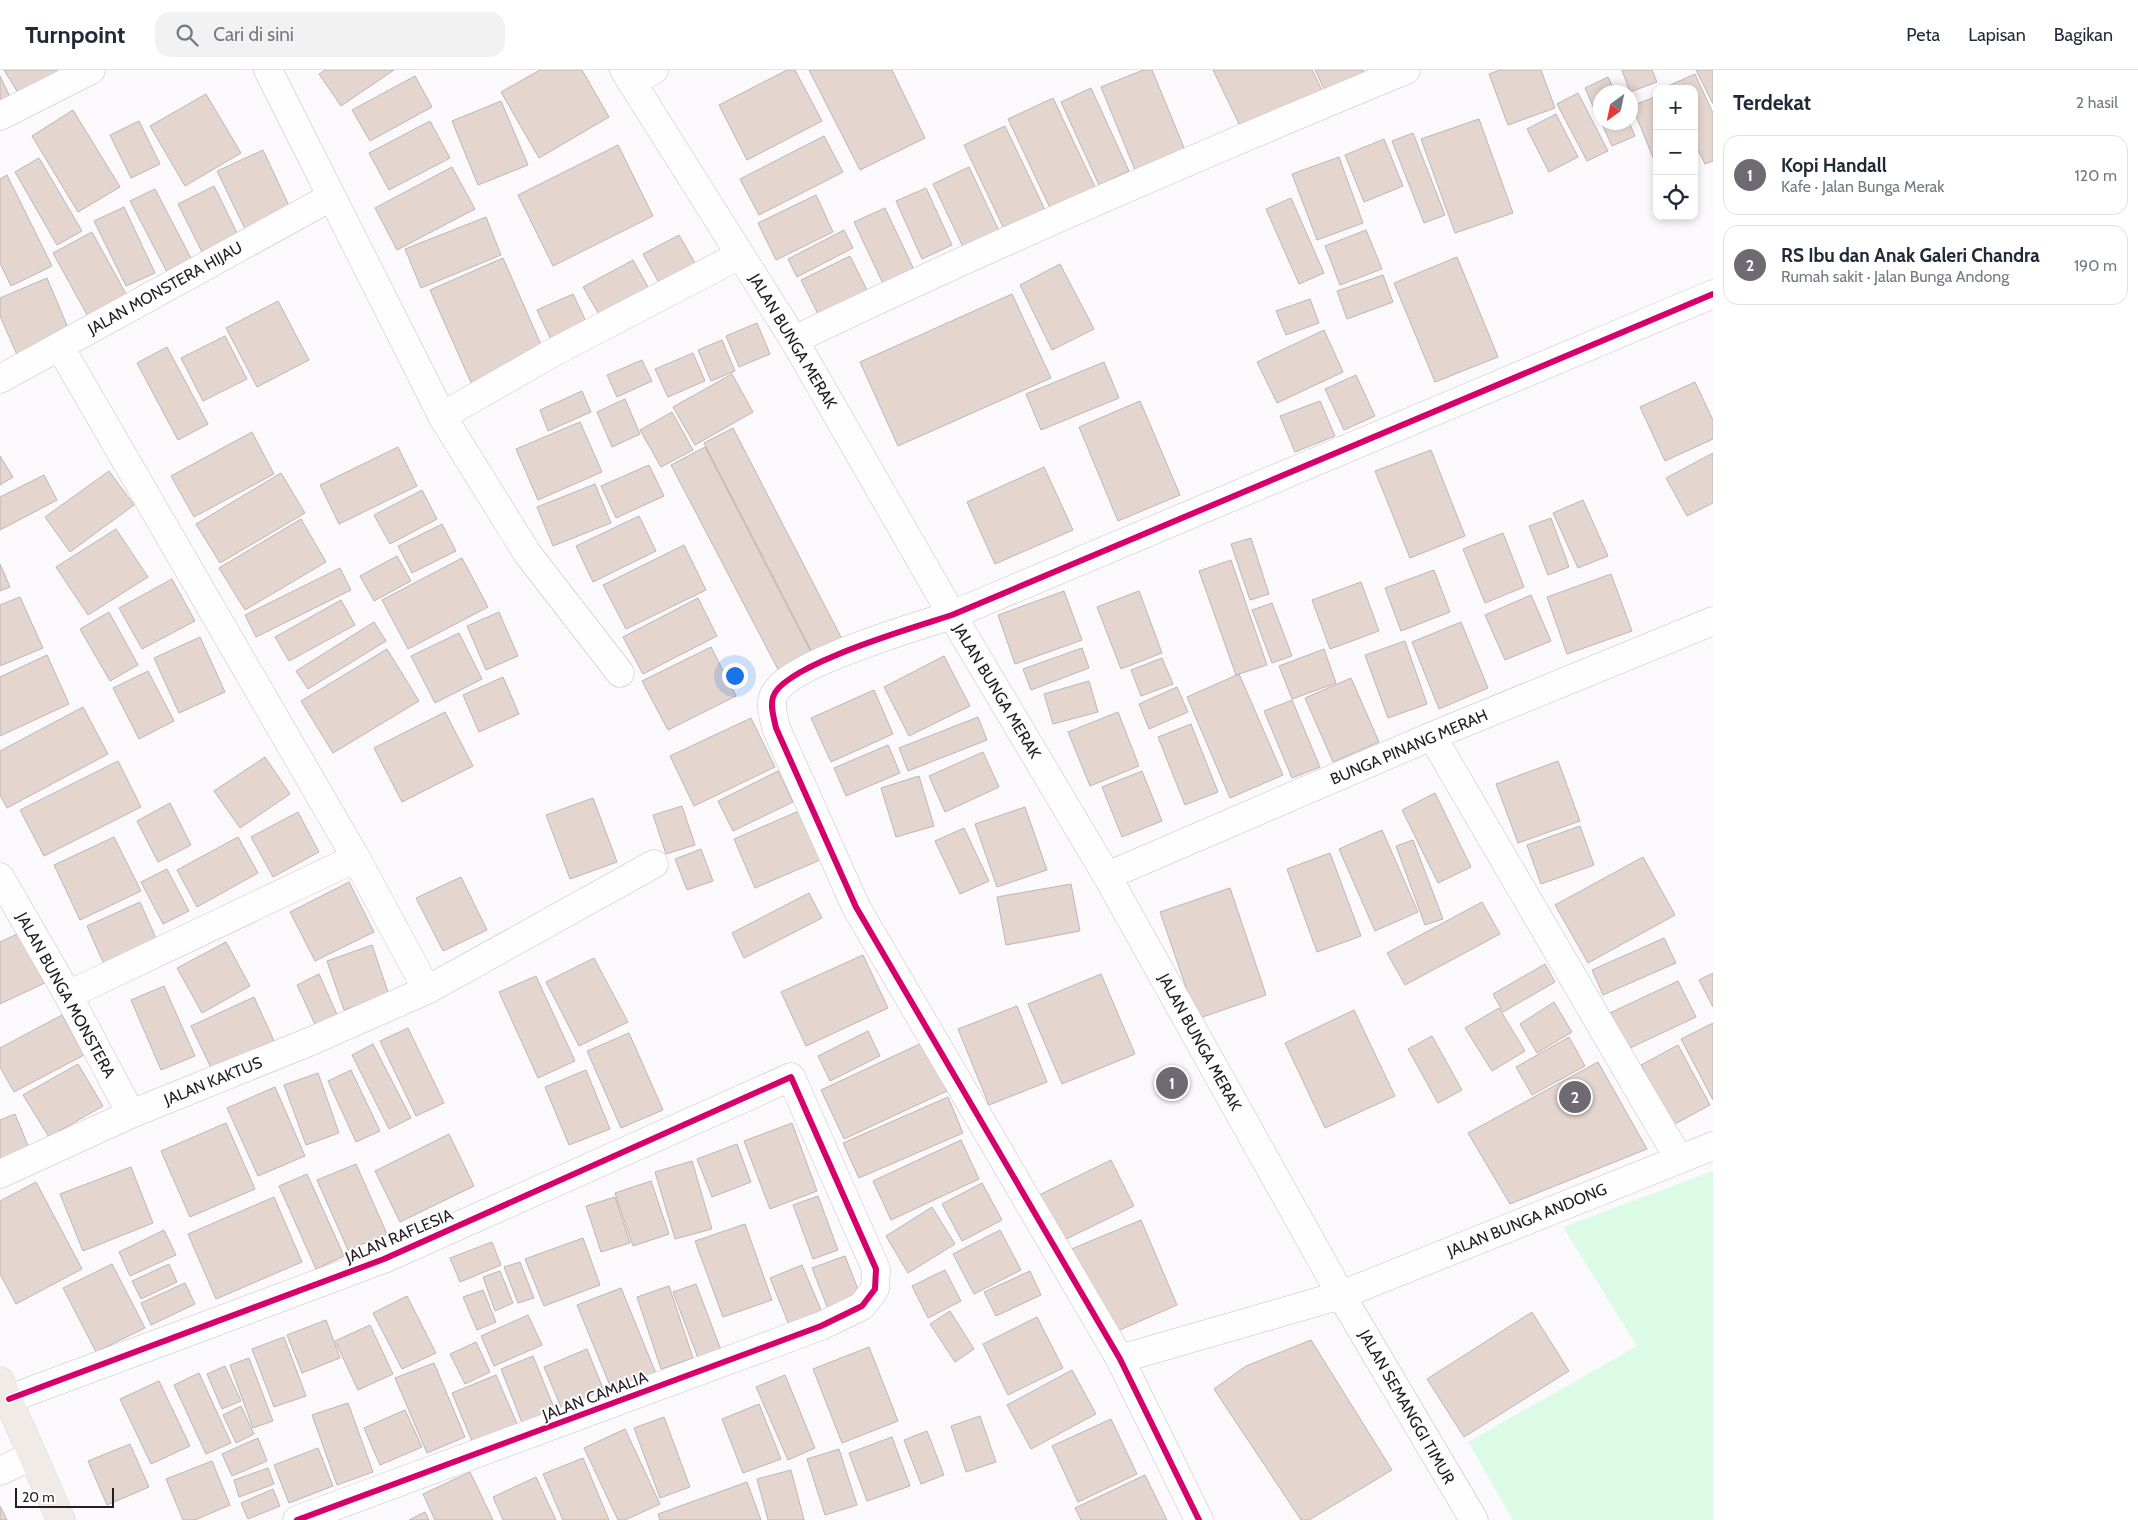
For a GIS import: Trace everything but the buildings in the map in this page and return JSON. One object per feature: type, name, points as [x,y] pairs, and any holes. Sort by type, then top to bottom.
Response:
[{"type":"main road","points":[[4,1390],[60,1520]]},
{"type":"street","points":[[0,116],[91,70]]},
{"type":"street","points":[[268,70],[442,416],[527,553],[620,673]]},
{"type":"street","points":[[794,340],[943,269],[1226,144],[1406,70]]},
{"type":"street","name":"JALAN BUNGA MERAK","points":[[636,74],[740,255],[794,340],[952,615],[1107,876],[1341,1295]]},
{"type":"street","name":"JALAN MONSTERA HIJAU","points":[[0,380],[331,197]]},
{"type":"street","points":[[442,416],[554,352],[740,255]]},
{"type":"street","points":[[1199,1520],[1120,1359],[856,907],[776,728],[772,708],[773,697],[787,681],[836,654],[952,615],[1713,294]]},
{"type":"street","points":[[60,347],[356,858],[427,990]]},
{"type":"street","name":"BUNGA PINANG MERAH","points":[[1107,876],[1432,736],[1713,621]]},
{"type":"street","points":[[1432,736],[1678,1159]]},
{"type":"street","points":[[68,995],[356,858]]},
{"type":"street","name":"JALAN KAKTUS","points":[[0,1174],[132,1114],[309,1042],[427,990],[654,864]]},
{"type":"street","name":"JALAN BUNGA MONSTERA","points":[[0,877],[68,995],[132,1114]]},
{"type":"street","name":"JALAN CAMALIA","points":[[297,1520],[821,1326],[862,1306],[874,1289],[876,1269],[791,1077]]},
{"type":"street","name":"JALAN RAFLESIA","points":[[4,1390],[384,1259],[791,1077]]},
{"type":"street","name":"JALAN BUNGA ANDONG","points":[[1120,1359],[1341,1295],[1713,1146]]},
{"type":"street","name":"JALAN SEMANGGI TIMUR","points":[[1341,1295],[1474,1520]]},
{"type":"street","points":[[0,1470],[32,1456]]},
{"type":"green space","points":[[1713,1171],[1713,1520],[1513,1520],[1468,1442],[1637,1346],[1563,1227]]},
{"type":"cycle path","points":[[1199,1520],[1120,1359],[856,907],[776,728],[772,709],[773,697],[782,685],[800,672],[825,660],[883,637],[952,615],[1713,294]]},
{"type":"cycle path","points":[[9,1399],[384,1259],[791,1077],[876,1269],[875,1289],[862,1306],[821,1326],[297,1520]]},
{"type":"place","name":"Kopi Handall","points":[[1172,1083]]},
{"type":"place","name":"RS Ibu dan Anak Galeri Chandra","points":[[1575,1097]]}]
